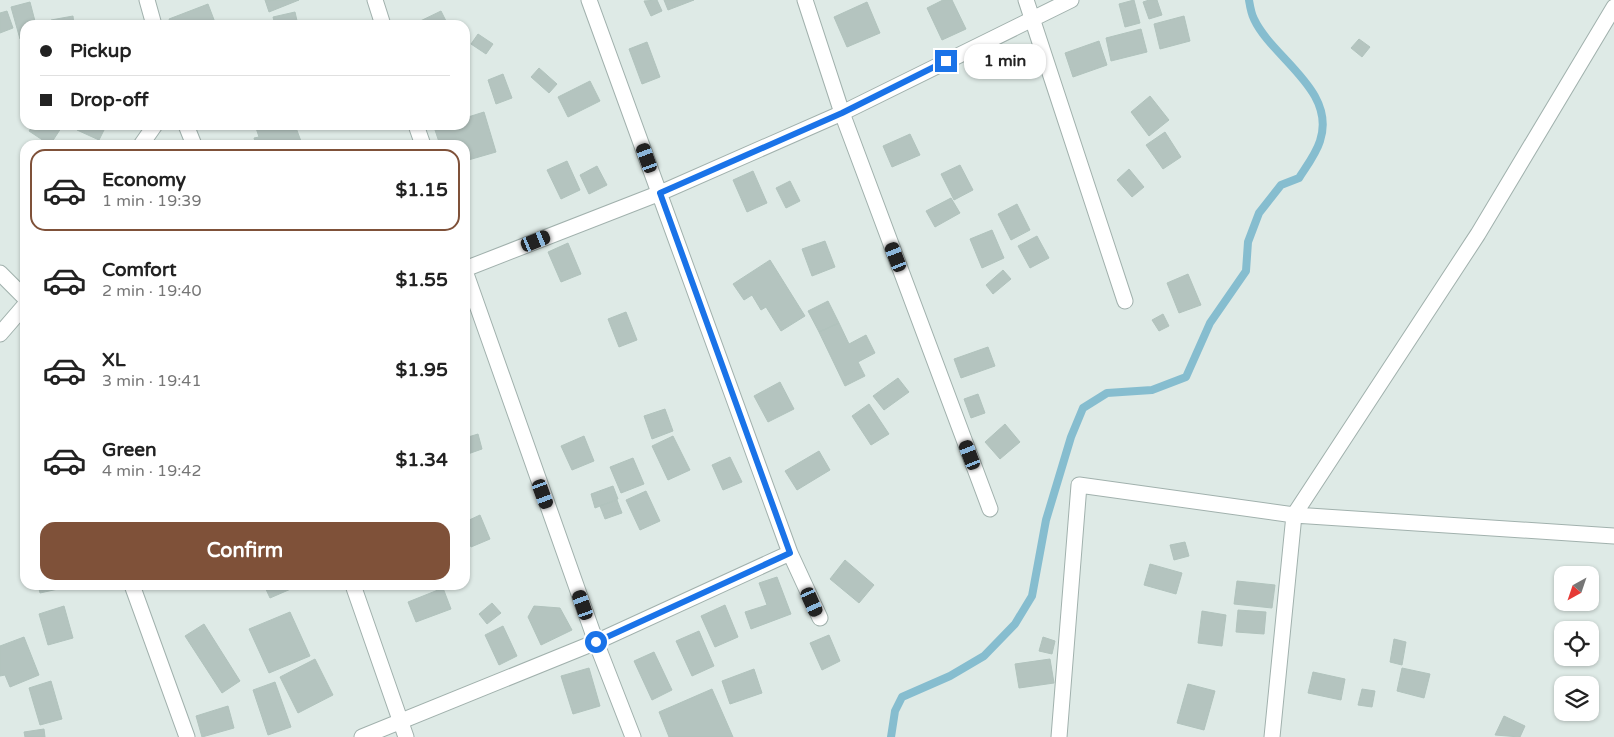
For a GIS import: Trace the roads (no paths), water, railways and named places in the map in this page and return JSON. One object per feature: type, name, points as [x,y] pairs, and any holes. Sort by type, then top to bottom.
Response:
[{"type":"street","points":[[146,0],[152,20]]},
{"type":"street","points":[[375,0],[381,20]]},
{"type":"street","points":[[589,0],[790,553],[820,618]]},
{"type":"street","points":[[805,0],[842,113],[990,509]]},
{"type":"street","points":[[1026,0],[1125,301]]},
{"type":"street","points":[[470,268],[660,193],[842,113],[1071,0]]},
{"type":"street","points":[[1272,737],[1294,515],[1478,234],[1614,7]]},
{"type":"street","points":[[0,273],[20,293]]},
{"type":"street","points":[[470,284],[596,642],[633,737]]},
{"type":"street","points":[[0,334],[20,311]]},
{"type":"street","points":[[1059,737],[1079,485],[1294,515],[1614,536]]},
{"type":"street","points":[[362,737],[596,642],[790,553]]},
{"type":"street","points":[[134,590],[187,737]]},
{"type":"street","points":[[355,590],[406,737]]},
{"type":"waterway","points":[[891,737],[895,711],[902,697],[950,676],[984,656],[1015,624],[1032,596],[1046,520],[1071,437],[1083,408],[1107,393],[1152,390],[1186,377],[1210,323],[1246,271],[1248,242],[1259,213],[1281,185],[1299,178],[1316,151],[1323,123],[1319,106],[1311,90],[1263,33],[1253,17],[1249,0]]}]
